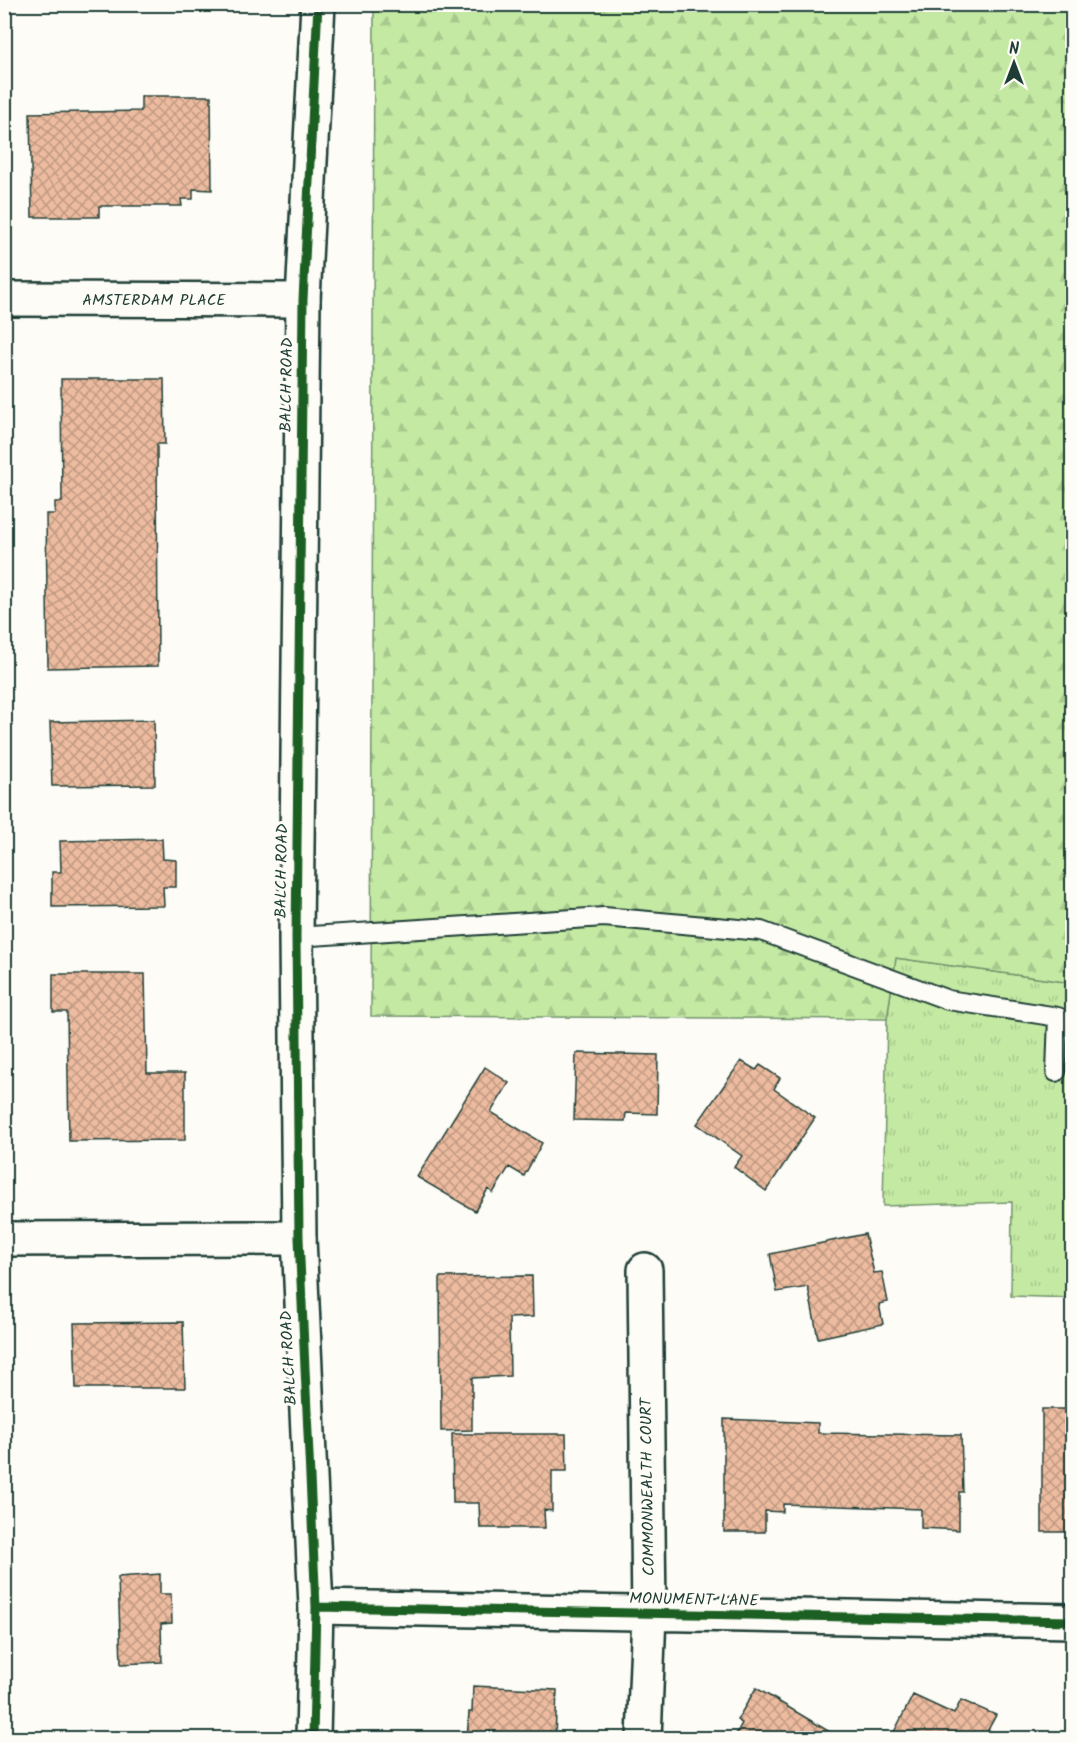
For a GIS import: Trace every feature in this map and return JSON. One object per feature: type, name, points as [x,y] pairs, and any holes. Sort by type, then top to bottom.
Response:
[{"type":"street","name":"BALCH ROAD","points":[[313,1738],[316,1607],[299,1238],[296,937],[303,300],[318,4]]},
{"type":"street","name":"AMSTERDAM PLACE","points":[[4,299],[303,300]]},
{"type":"street","points":[[4,1239],[299,1238]]},
{"type":"street","name":"COMMONWEALTH COURT","points":[[644,1738],[649,1615],[645,1270]]},
{"type":"street","name":"MONUMENT LANE","points":[[316,1607],[649,1615],[1072,1621]]},
{"type":"lane","points":[[296,937],[604,917],[761,931],[948,1000],[1058,1017],[1056,1072]]},
{"type":"green space","points":[[374,5],[1072,5],[1072,983],[896,958],[887,1019],[371,1016]]},
{"type":"green space","points":[[896,958],[1072,983],[1072,1298],[1011,1296],[1012,1202],[883,1206],[887,1019]]},
{"type":"building","points":[[141,96],[211,96],[212,190],[193,189],[193,199],[181,199],[182,206],[99,206],[99,217],[32,217],[30,113],[141,111]]},
{"type":"building","points":[[61,379],[164,379],[165,444],[157,444],[158,666],[48,668],[46,514],[55,514],[55,502],[62,502]]},
{"type":"building","points":[[154,720],[155,785],[52,786],[50,722]]},
{"type":"building","points":[[162,839],[163,859],[176,860],[176,887],[163,887],[164,906],[52,907],[52,872],[61,872],[60,841]]},
{"type":"building","points":[[53,974],[145,974],[147,1073],[185,1073],[185,1140],[69,1141],[67,1012],[53,1012]]},
{"type":"building","points":[[576,1053],[658,1055],[657,1114],[626,1113],[625,1121],[574,1120]]},
{"type":"building","points":[[741,1061],[756,1070],[760,1065],[780,1078],[774,1089],[815,1118],[766,1191],[734,1167],[742,1156],[697,1124]]},
{"type":"building","points":[[485,1067],[509,1083],[491,1112],[542,1143],[524,1176],[509,1167],[493,1193],[488,1189],[475,1211],[417,1177]]},
{"type":"building","points":[[865,1234],[874,1273],[882,1272],[888,1302],[879,1304],[883,1324],[818,1338],[808,1287],[777,1292],[770,1254]]},
{"type":"building","points":[[532,1276],[533,1317],[509,1318],[510,1376],[472,1378],[472,1430],[441,1431],[440,1277]]},
{"type":"building","points":[[183,1322],[185,1388],[76,1388],[74,1323]]},
{"type":"building","points":[[1042,1409],[1072,1409],[1072,1532],[1042,1532]]},
{"type":"building","points":[[724,1419],[818,1423],[818,1433],[961,1435],[963,1492],[959,1492],[959,1530],[921,1528],[921,1509],[783,1504],[783,1512],[765,1511],[765,1532],[724,1532]]},
{"type":"building","points":[[452,1434],[566,1434],[567,1471],[552,1471],[552,1511],[544,1510],[545,1528],[480,1528],[479,1503],[453,1503]]},
{"type":"building","points":[[160,1574],[160,1594],[171,1594],[172,1623],[161,1624],[162,1662],[121,1664],[118,1577]]},
{"type":"building","points":[[473,1686],[557,1690],[555,1738],[467,1738],[469,1712],[472,1712]]},
{"type":"building","points":[[756,1688],[840,1738],[734,1738],[742,1723],[737,1720]]},
{"type":"building","points":[[913,1695],[954,1714],[961,1700],[996,1715],[988,1730],[1006,1738],[891,1738]]},
{"type":"cycle path","points":[[313,1738],[316,1607],[299,1238],[296,937],[303,300],[318,4]]},
{"type":"cycle path","points":[[316,1607],[1072,1621]]}]
